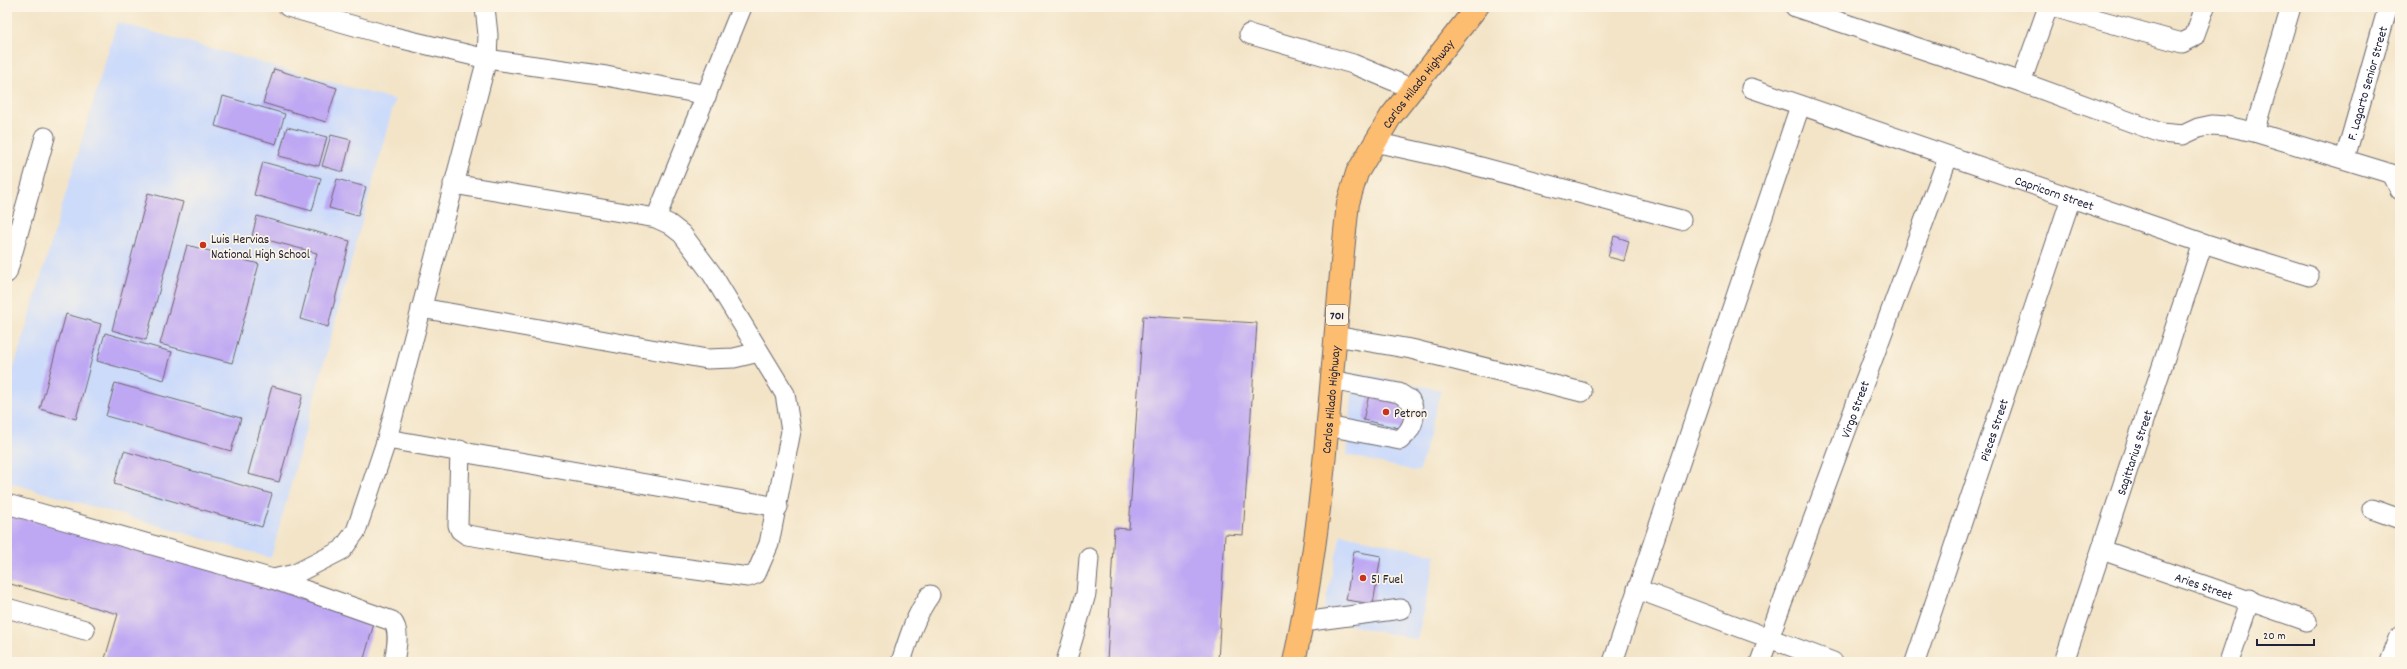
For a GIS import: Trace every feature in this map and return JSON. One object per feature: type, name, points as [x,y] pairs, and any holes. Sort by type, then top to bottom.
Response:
[{"type":"main road","name":"Carlos Hilado Highway","points":[[1294,662],[1303,622],[1318,526],[1348,203],[1357,173],[1374,142],[1391,116],[1477,7]]},
{"type":"street","points":[[288,7],[390,36],[487,59],[606,76],[707,95]]},
{"type":"street","points":[[273,579],[310,567],[342,550],[356,531],[386,439],[487,59],[488,35],[485,7]]},
{"type":"street","points":[[656,218],[742,7]]},
{"type":"street","points":[[1795,7],[2021,82],[2174,136],[2183,136],[2198,128],[2212,125],[2254,132],[2345,158],[2392,174],[2400,190]]},
{"type":"street","points":[[2021,82],[2048,7]]},
{"type":"street","points":[[2053,7],[2182,43],[2191,40],[2198,32],[2205,7]]},
{"type":"street","points":[[2254,132],[2291,7]]},
{"type":"street","name":"F. Lagarto Senior Street","points":[[2345,158],[2388,7]]},
{"type":"street","points":[[1249,34],[1353,64],[1413,89]]},
{"type":"street","name":"Capricorn Street","points":[[1751,88],[1948,157],[2203,243],[2309,276]]},
{"type":"street","points":[[1613,662],[1800,106]]},
{"type":"street","points":[[7,273],[45,137]]},
{"type":"street","points":[[1374,142],[1443,157],[1681,220]]},
{"type":"street","name":"Virgo Street","points":[[1760,662],[1948,157]]},
{"type":"street","points":[[453,184],[656,218],[669,224],[682,234],[712,274],[785,394],[789,410],[791,431],[778,507],[763,560],[756,574],[752,577],[615,559],[467,535],[460,530],[458,525],[460,450]]},
{"type":"street","name":"Pisces Street","points":[[1916,662],[2071,198]]},
{"type":"street","name":"Sagittarius Street","points":[[2064,662],[2203,243]]},
{"type":"street","points":[[421,308],[707,359],[734,358],[759,352]]},
{"type":"street","points":[[1335,336],[1418,351],[1582,392]]},
{"type":"street","points":[[1327,426],[1400,440],[1407,435],[1414,419],[1410,400],[1399,393],[1331,380]]},
{"type":"street","points":[[386,439],[460,450],[778,507]]},
{"type":"street","points":[[7,504],[273,579],[392,621],[396,625],[397,632],[394,662]]},
{"type":"street","points":[[2372,509],[2400,519]]},
{"type":"street","name":"Aries Street","points":[[2102,550],[2250,599],[2307,621]]},
{"type":"street","points":[[1066,662],[1086,594],[1089,558]]},
{"type":"street","points":[[1637,589],[1833,662]]},
{"type":"street","points":[[901,662],[919,610],[930,595]]},
{"type":"street","points":[[2229,662],[2250,599]]},
{"type":"street","points":[[7,608],[85,630]]},
{"type":"street","points":[[1303,622],[1400,610]]},
{"type":"street","points":[[2390,662],[2400,636]]},
{"type":"shaded area","name":"Luis Hervias National High School","points":[[117,22],[395,100],[271,558],[7,482],[7,391]]},
{"type":"shaded area","points":[[1354,372],[1441,390],[1419,472],[1347,455]]},
{"type":"shaded area","points":[[1341,534],[1436,555],[1417,640],[1322,619]]},
{"type":"building","points":[[274,69],[337,88],[326,122],[263,103]]},
{"type":"building","points":[[223,96],[285,114],[276,144],[215,126]]},
{"type":"building","points":[[287,127],[327,137],[319,166],[279,156]]},
{"type":"building","points":[[331,135],[351,140],[343,172],[322,166]]},
{"type":"building","points":[[263,162],[321,178],[312,211],[254,195]]},
{"type":"building","points":[[337,179],[366,187],[358,216],[329,208]]},
{"type":"building","points":[[148,193],[183,202],[146,340],[112,330]]},
{"type":"building","points":[[257,216],[350,241],[328,327],[300,319],[317,253],[252,236]]},
{"type":"building","points":[[1614,236],[1629,241],[1624,261],[1608,257]]},
{"type":"building","points":[[187,245],[259,264],[232,363],[160,344]]},
{"type":"building","points":[[66,314],[101,324],[76,419],[40,409]]},
{"type":"building","points":[[1143,316],[1257,323],[1243,535],[1225,534],[1218,662],[1107,662],[1114,528],[1129,529]]},
{"type":"building","points":[[105,333],[172,352],[164,380],[97,361]]},
{"type":"building","points":[[115,383],[241,418],[231,451],[106,416]]},
{"type":"building","points":[[272,386],[303,394],[279,482],[248,474]]},
{"type":"building","name":"Petron","points":[[1369,395],[1409,403],[1403,429],[1363,420]]},
{"type":"building","points":[[124,451],[272,494],[262,527],[114,484]]},
{"type":"building","points":[[7,509],[377,613],[363,662],[104,662],[118,614],[7,583]]},
{"type":"building","name":"51 Fuel","points":[[1354,551],[1381,556],[1373,604],[1346,600]]},
{"type":"place","name":"Luis Hervias National High School","points":[[203,245]]},
{"type":"place","name":"Petron","points":[[1386,412]]},
{"type":"place","name":"51 Fuel","points":[[1363,578]]}]
